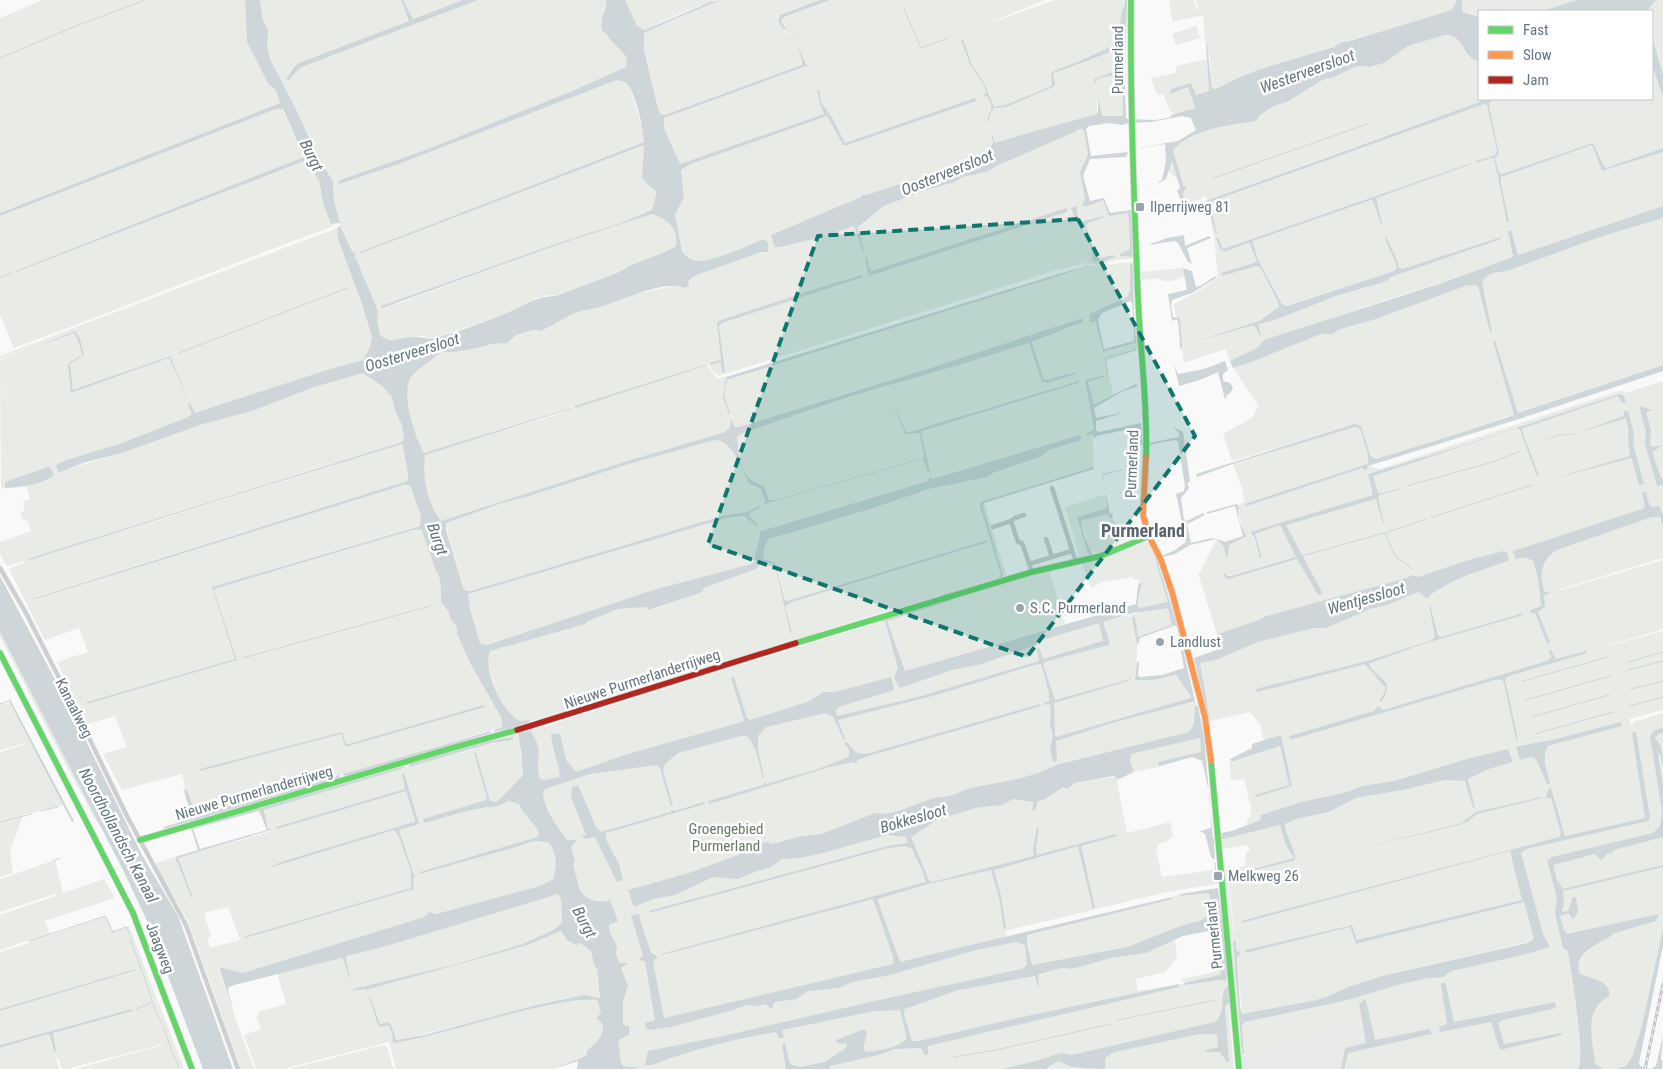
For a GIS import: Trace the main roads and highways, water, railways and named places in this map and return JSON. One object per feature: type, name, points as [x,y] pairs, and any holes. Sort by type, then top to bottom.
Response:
[{"type":"water","name":"Burgt","points":[[245,0],[260,0],[263,21],[268,29],[267,44],[270,59],[315,151],[333,182],[334,201],[340,223],[331,224],[323,203],[319,181],[307,160],[16,272],[304,157],[283,109],[276,109],[0,216],[0,213],[280,103],[276,90],[269,85],[247,42]]},
{"type":"water","points":[[401,0],[403,0],[413,19],[463,0],[478,0],[302,67],[288,81],[286,79],[299,63],[409,21]]},
{"type":"water","points":[[606,0],[625,0],[637,26],[645,30],[710,2],[721,0],[644,33],[644,50],[658,109],[661,114],[665,115],[802,65],[795,39],[780,25],[780,15],[820,0],[830,0],[784,17],[781,21],[786,29],[795,37],[809,69],[806,66],[664,118],[664,128],[680,164],[824,114],[817,90],[819,90],[821,103],[832,117],[845,143],[975,98],[976,101],[847,145],[843,145],[827,116],[691,164],[681,170],[684,197],[675,215],[682,251],[694,260],[706,260],[764,239],[768,243],[768,252],[761,252],[694,276],[688,281],[689,286],[685,288],[667,286],[655,288],[600,307],[581,311],[540,331],[534,330],[516,335],[507,343],[491,344],[454,352],[441,352],[414,374],[408,384],[407,394],[410,415],[424,453],[571,409],[425,455],[424,471],[429,498],[441,521],[627,461],[722,433],[730,427],[730,417],[735,427],[739,427],[934,367],[1082,318],[1083,322],[1032,342],[1044,380],[1077,372],[1076,374],[1047,383],[1042,382],[1029,343],[858,394],[743,433],[737,437],[740,459],[746,475],[764,486],[769,500],[775,500],[923,458],[919,433],[905,434],[888,391],[906,432],[909,432],[1079,381],[1079,383],[922,431],[930,472],[928,472],[923,459],[764,504],[765,500],[760,488],[749,484],[732,451],[727,445],[715,440],[502,503],[446,523],[446,530],[463,587],[466,591],[471,591],[725,515],[747,512],[759,506],[749,515],[757,526],[744,516],[727,518],[468,594],[470,609],[480,643],[490,644],[653,590],[751,564],[755,561],[761,531],[928,481],[930,476],[932,479],[1080,435],[1082,438],[1049,450],[1040,457],[993,473],[988,477],[929,489],[769,539],[765,546],[763,559],[776,564],[784,599],[787,601],[987,540],[988,542],[792,602],[785,607],[792,633],[790,633],[775,565],[763,561],[756,569],[704,588],[702,592],[697,594],[648,610],[646,607],[618,609],[585,624],[490,651],[488,659],[491,677],[504,705],[515,718],[520,721],[529,720],[530,722],[521,725],[523,733],[530,731],[538,745],[538,772],[540,779],[545,780],[559,777],[560,773],[551,734],[560,734],[566,760],[576,772],[631,753],[742,722],[744,720],[731,678],[734,677],[747,718],[750,720],[807,702],[824,692],[835,692],[891,677],[894,690],[839,707],[836,710],[837,716],[918,697],[1039,661],[1037,649],[1039,648],[1043,659],[1103,641],[1099,623],[1042,640],[1032,646],[982,664],[952,670],[900,688],[894,678],[898,668],[885,621],[873,623],[952,599],[887,621],[905,671],[1136,604],[1138,585],[1143,582],[1139,593],[1138,607],[1168,602],[1155,559],[1175,550],[1186,542],[1176,494],[1184,491],[1185,486],[1178,441],[1139,445],[1139,431],[1135,428],[1096,436],[1095,439],[1092,434],[1087,436],[1087,433],[1094,430],[1085,380],[1104,375],[1104,377],[1088,382],[1094,404],[1136,384],[1138,386],[1123,391],[1094,408],[1096,418],[1126,412],[1096,421],[1096,430],[1099,432],[1141,423],[1142,443],[1179,437],[1179,433],[1173,427],[1183,432],[1190,481],[1187,484],[1188,490],[1181,498],[1184,519],[1187,521],[1203,513],[1205,515],[1187,524],[1191,543],[1212,538],[1217,539],[1190,545],[1175,554],[1157,560],[1178,629],[1175,625],[1140,638],[1137,644],[1132,617],[1135,617],[1138,637],[1172,625],[1168,608],[1133,613],[1103,622],[1109,645],[1044,662],[1055,700],[1131,679],[1054,703],[1055,736],[1191,698],[1176,675],[1153,680],[1135,680],[1137,662],[1139,662],[1138,675],[1140,677],[1162,675],[1184,668],[1181,651],[1183,650],[1195,701],[1112,723],[1056,741],[1057,761],[1053,762],[1050,749],[1053,735],[1050,726],[1051,706],[1044,703],[1049,701],[1049,693],[1040,664],[936,695],[838,720],[844,740],[833,717],[826,713],[766,727],[758,736],[758,749],[764,778],[755,749],[745,735],[678,753],[665,764],[663,771],[673,806],[671,806],[660,768],[656,765],[590,774],[545,789],[543,792],[544,799],[552,818],[567,840],[577,840],[571,847],[575,860],[573,865],[580,891],[586,897],[594,900],[602,902],[610,900],[618,921],[609,925],[609,929],[617,947],[615,952],[619,963],[628,963],[621,968],[628,986],[623,1000],[623,1025],[629,1026],[629,1035],[618,1040],[623,1066],[637,1069],[577,1069],[578,1061],[553,1069],[586,1056],[587,1050],[600,1037],[603,1027],[601,1022],[596,1019],[601,1012],[597,1000],[575,1001],[540,1007],[412,1040],[393,1043],[392,1032],[388,1025],[381,1027],[378,1025],[369,997],[380,1024],[389,1022],[396,1040],[424,1035],[540,1004],[584,995],[600,998],[597,969],[594,965],[591,951],[580,943],[576,945],[567,940],[561,931],[528,945],[369,989],[368,991],[366,989],[353,991],[353,989],[456,964],[523,944],[555,929],[562,922],[561,899],[558,894],[390,945],[347,956],[351,983],[341,958],[234,985],[228,988],[228,991],[235,1017],[218,964],[219,967],[243,973],[424,917],[429,912],[436,914],[540,886],[553,879],[556,865],[554,851],[549,843],[538,841],[420,874],[420,872],[537,837],[539,834],[519,804],[508,801],[497,806],[467,811],[424,823],[423,819],[486,800],[474,753],[476,753],[490,801],[496,802],[499,800],[523,775],[517,727],[494,732],[494,730],[502,727],[502,719],[470,663],[457,634],[457,627],[441,602],[439,576],[420,529],[217,588],[214,590],[237,660],[87,704],[87,702],[235,659],[212,587],[420,526],[421,516],[410,485],[404,485],[34,598],[408,480],[403,444],[27,561],[40,555],[402,442],[404,439],[402,425],[395,411],[392,397],[382,386],[363,373],[314,387],[252,411],[203,424],[122,453],[83,463],[58,473],[56,465],[66,460],[119,444],[186,418],[192,414],[188,404],[190,403],[195,413],[363,360],[370,347],[372,337],[338,239],[337,228],[340,226],[353,253],[356,253],[355,256],[378,311],[377,320],[380,335],[391,340],[412,337],[433,338],[453,333],[502,315],[535,300],[556,296],[617,273],[676,246],[675,233],[671,225],[664,219],[652,214],[563,243],[382,308],[381,306],[561,242],[621,223],[652,210],[656,193],[642,178],[644,145],[360,252],[644,142],[641,120],[629,86],[625,82],[617,80],[396,165],[339,184],[338,182],[428,149],[572,91],[626,67],[627,58],[606,33],[603,32],[601,26],[606,9]]},
{"type":"water","points":[[1125,0],[1127,0],[1127,5],[1125,77],[1100,78],[1097,79],[1095,85],[1094,79],[1118,69],[1119,57],[1115,52],[1110,52],[1054,73],[1055,84],[1053,87],[1006,107],[994,108],[988,122],[991,107],[990,101],[987,96],[982,97],[986,93],[984,85],[970,64],[961,40],[963,39],[972,65],[984,83],[994,107],[1006,105],[1052,86],[1051,74],[1054,71],[1115,45],[1119,35]]},
{"type":"water","points":[[1457,0],[1462,0],[1462,12],[1478,17],[1478,61],[1469,56],[1456,38],[1451,35],[1445,35],[1408,46],[1384,63],[1369,67],[1360,66],[1332,78],[1324,79],[1287,102],[1267,110],[1258,117],[1257,121],[1211,129],[1189,138],[1173,151],[1184,187],[1187,187],[1183,194],[1184,202],[1182,203],[1177,191],[1180,188],[1172,160],[1166,179],[1158,182],[1162,180],[1166,161],[1165,144],[1138,148],[1178,141],[1196,130],[1191,118],[1182,116],[1151,122],[1122,125],[1109,123],[1089,126],[1086,129],[1091,156],[1128,152],[1126,157],[1090,159],[1083,176],[1090,201],[1104,198],[1110,213],[1131,210],[1133,257],[1120,256],[1120,254],[1130,249],[1127,213],[1109,216],[1103,200],[1088,206],[1082,206],[1085,199],[1080,172],[1088,155],[1083,129],[1077,130],[986,172],[963,177],[955,182],[923,191],[884,206],[858,227],[863,251],[854,226],[822,237],[775,247],[771,235],[861,197],[863,194],[866,195],[984,157],[993,143],[990,125],[995,143],[1097,114],[1098,98],[1102,116],[1123,116],[1122,81],[1125,80],[1126,119],[1156,120],[1171,117],[1171,115],[1195,108],[1188,87],[1169,94],[1172,89],[1191,83],[1196,95],[1209,91],[1206,44],[1212,88],[1216,89],[1261,69],[1334,47],[1342,42],[1452,10]]},
{"type":"water","points":[[1577,0],[1659,0],[1655,1],[1648,10],[1545,10]]},
{"type":"water","points":[[1653,40],[1663,74],[1663,97],[1653,68]]},
{"type":"water","points":[[1481,100],[1492,100],[1489,104],[1499,154],[1495,158],[1499,173],[1502,174],[1593,143],[1606,168],[1663,148],[1663,152],[1602,171],[1592,145],[1501,177],[1509,222],[1507,222],[1494,159],[1490,158],[1477,163],[1476,161],[1495,155],[1497,151],[1487,105],[1484,104],[1210,202],[1216,234],[1207,205],[1193,209],[1192,207],[1206,201]]},
{"type":"water","points":[[1471,163],[1376,198],[1381,224],[1371,200],[1253,241],[1258,260],[1282,304],[1287,306],[1394,271],[1397,268],[1385,234],[1399,268],[1402,269],[1501,237],[1501,239],[1391,277],[1381,283],[1336,296],[1275,320],[1258,324],[1262,339],[1254,325],[1188,344],[1259,321],[1279,307],[1260,267],[1256,266],[1222,276],[1221,273],[1257,262],[1250,243],[1224,252],[1220,249],[1216,238],[1218,237],[1223,249]]},
{"type":"water","points":[[1077,206],[1077,214],[1081,222],[1104,217],[1088,223],[1086,226],[1096,257],[1114,255],[1115,257],[1105,261],[1093,262],[1091,245],[1083,226],[1077,223],[1071,208]]},
{"type":"water","points":[[1663,206],[1663,218],[1600,237],[1486,277],[1482,283],[1492,331],[1490,332],[1478,286],[1468,285],[1376,319],[1341,329],[1332,334],[1321,334],[1249,363],[1233,368],[1230,361],[1257,348],[1264,340],[1442,283],[1513,257],[1508,231],[1511,230],[1518,255]]},
{"type":"water","points":[[1067,208],[1067,212],[868,275],[866,256],[871,271]]},
{"type":"water","points":[[1184,235],[1185,246],[1209,236],[1211,238],[1187,248],[1192,264],[1188,262],[1175,241],[1148,245],[1167,238]]},
{"type":"water","points":[[1133,263],[1134,310],[1131,301],[1102,313],[1098,320],[1104,349],[1134,341],[1134,335],[1136,344],[1103,352],[1096,323],[1095,321],[1090,323],[1089,314],[1127,297],[1130,291],[1130,264]]},
{"type":"water","points":[[1078,268],[1049,279],[727,380],[724,395],[729,414],[723,397],[726,377]]},
{"type":"water","points":[[1183,268],[1192,271],[1196,287],[1215,276],[1216,278],[1192,293],[1172,300],[1173,317],[1180,318],[1182,348],[1180,349],[1179,324],[1177,319],[1172,321],[1168,294],[1187,290]]},
{"type":"water","points":[[862,275],[863,277],[722,323],[719,326],[725,373],[722,372],[721,362],[710,365],[710,363],[721,360],[718,321]]},
{"type":"water","points":[[75,331],[80,339],[84,355],[70,364],[73,390],[170,356],[188,399],[169,358],[71,393],[68,365],[82,355],[74,333],[0,360]]},
{"type":"water","points":[[1493,341],[1495,341],[1518,413],[1663,365],[1663,371],[1368,466],[1366,471],[1362,468],[1247,506],[1244,504],[1368,464],[1368,454],[1360,429],[1355,427],[1238,462],[1197,477],[1196,474],[1354,423],[1361,426],[1371,456],[1376,459],[1514,415]]},
{"type":"water","points":[[1225,361],[1228,370],[1223,374],[1223,381],[1230,383],[1233,387],[1226,396],[1227,398],[1225,399],[1218,372],[1179,386],[1174,364],[1178,374],[1204,369]]},
{"type":"water","points":[[705,366],[575,408],[575,406]]},
{"type":"water","points":[[1620,394],[1624,396],[1626,403],[1622,403],[1618,396],[1523,428],[1522,431],[1539,476],[1537,476],[1520,430],[1517,428],[1373,476],[1378,493],[1380,494],[1378,498],[1384,523],[1376,499],[1286,525],[1323,594],[1318,595],[1297,559],[1229,579],[1223,574],[1226,573],[1227,576],[1230,576],[1296,557],[1280,525],[1255,534],[1262,558],[1260,558],[1254,537],[1250,532],[1373,495],[1368,474]]},
{"type":"water","points":[[1639,406],[1652,410],[1646,412],[1651,430],[1650,445],[1653,447],[1663,445],[1652,452],[1663,480],[1663,485],[1657,486],[1645,443],[1646,432]]},
{"type":"water","points":[[1624,411],[1628,411],[1634,434],[1633,444],[1644,484],[1639,485],[1631,458],[1548,480],[1630,456],[1629,432],[1626,418],[1574,434],[1557,436],[1535,445],[1557,435],[1577,433],[1624,416]]},
{"type":"water","points":[[48,467],[51,468],[54,475],[44,481],[5,488],[5,482]]},
{"type":"water","points":[[1094,467],[1094,469],[984,503],[983,506],[1003,575],[999,581],[943,597],[941,595],[998,579],[1001,575],[980,507],[981,502]]},
{"type":"water","points":[[1135,467],[1103,475],[1105,483],[1102,474]]},
{"type":"water","points":[[1646,492],[1649,504],[1652,507],[1659,506],[1663,515],[1663,528],[1660,517],[1652,517],[1557,550],[1548,558],[1543,568],[1542,580],[1545,592],[1551,592],[1544,596],[1545,607],[1538,612],[1550,642],[1547,644],[1535,613],[1531,613],[1530,610],[1541,606],[1538,578],[1533,561],[1527,558],[1515,559],[1513,551],[1642,509],[1645,507],[1642,493]]},
{"type":"water","points":[[1106,493],[1110,514],[1112,513],[1113,518],[1110,518],[1107,514],[1081,521],[1084,535],[1093,555],[1088,554],[1077,517],[1107,508]]},
{"type":"water","points":[[1237,504],[1240,522],[1247,536],[1229,545],[1226,558],[1224,547],[1217,539],[1225,542],[1243,536],[1235,506],[1207,514],[1207,512]]},
{"type":"water","name":"Wentjessloot","points":[[1504,551],[1508,554],[1509,560],[1452,582],[1433,593],[1428,599],[1418,592],[1387,605],[1370,609],[1326,628],[1314,628],[1258,642],[1216,660],[1200,663],[1209,721],[1194,658],[1222,648],[1220,637],[1217,634],[1266,616],[1407,578],[1412,575],[1418,577],[1472,559]]},
{"type":"water","name":"Noordhollandsch Kanaal","points":[[0,576],[65,698],[142,855],[178,916],[233,1069],[203,1069],[148,923],[123,870],[0,632]]},
{"type":"water","points":[[1430,604],[1438,636],[1441,637],[1523,613],[1523,615],[1423,644],[1370,663],[1369,666],[1387,684],[1386,694],[1381,702],[1385,687],[1365,664],[1257,692],[1256,689],[1371,660],[1432,640],[1435,637]]},
{"type":"water","points":[[1549,650],[1551,650],[1556,659],[1586,651],[1587,653],[1509,676],[1505,679],[1518,739],[1516,739],[1504,684],[1502,680],[1495,680],[1290,740],[1289,736],[1374,711],[1378,706],[1383,710],[1547,661],[1551,658]]},
{"type":"water","points":[[10,699],[74,821],[72,822],[10,703]]},
{"type":"water","points":[[1040,704],[1041,706],[865,757],[858,760],[856,764],[854,762],[833,766],[709,804],[708,801],[763,785],[765,782],[766,784],[815,770],[846,758],[849,756],[849,749],[844,743],[847,742],[856,752],[861,754],[870,753]]},
{"type":"water","points":[[484,705],[485,707],[348,746],[345,746],[341,734],[200,771],[200,769],[342,732],[346,744],[348,744]]},
{"type":"water","name":"Bokkesloot","points":[[1195,706],[1198,706],[1204,737],[1209,790],[1202,761],[1192,757],[1159,766],[1158,762],[1201,752],[1200,738],[1131,754],[1130,761],[1134,772],[1117,780],[1113,776],[1075,783],[1067,789],[1063,787],[1038,802],[1035,810],[1032,811],[1033,802],[1013,799],[1002,805],[976,808],[937,820],[911,837],[929,881],[932,882],[1034,856],[1033,849],[1037,828],[1039,827],[1037,855],[1116,834],[1117,836],[1081,846],[1095,908],[1093,909],[1078,846],[994,870],[1001,896],[1006,928],[1004,929],[999,897],[991,870],[928,884],[877,899],[900,962],[1172,897],[1172,899],[1027,935],[1032,965],[1127,947],[1183,925],[1199,921],[1211,914],[1209,893],[1180,896],[1180,894],[1218,888],[1227,981],[1220,980],[1184,985],[1184,983],[1220,975],[1223,953],[1220,929],[1183,936],[1146,953],[1111,958],[1072,969],[1062,968],[1038,975],[1039,989],[1035,976],[959,990],[905,1009],[904,1014],[912,1041],[919,1041],[1179,984],[1179,987],[928,1046],[928,1055],[925,1055],[921,1048],[894,1049],[882,1054],[830,1066],[829,1069],[786,1069],[782,1044],[785,1043],[789,1061],[792,1065],[801,1067],[825,1062],[846,1048],[847,1044],[837,1043],[836,1040],[862,1030],[865,1030],[867,1033],[863,1049],[867,1052],[899,1044],[907,1038],[900,1010],[875,1011],[782,1030],[784,1038],[779,1038],[776,1032],[749,1037],[697,1050],[655,1064],[645,1065],[648,1051],[1022,969],[1027,964],[1025,945],[1016,942],[976,950],[890,975],[852,982],[839,988],[808,991],[796,999],[775,1002],[772,1008],[766,1004],[758,1006],[746,1005],[671,1027],[647,1030],[645,1023],[655,1020],[645,961],[639,960],[643,955],[631,915],[640,914],[639,917],[651,953],[657,957],[653,962],[664,1018],[893,964],[893,956],[873,899],[661,954],[926,882],[912,849],[906,846],[888,848],[649,913],[649,911],[888,846],[908,843],[906,837],[887,835],[823,853],[782,859],[771,867],[738,879],[713,877],[675,895],[653,899],[634,907],[628,890],[689,873],[738,855],[753,844],[767,842],[773,844],[798,837],[822,834],[875,813],[896,812],[931,799],[1026,777],[1056,765],[1189,732],[1194,724]]},
{"type":"water","points":[[1621,722],[1622,726],[1548,746],[1545,765],[1550,784],[1547,784],[1536,759],[1531,757],[1520,760],[1516,747],[1551,740]]},
{"type":"water","points":[[1663,728],[1663,733],[1658,734],[1655,738],[1661,747],[1663,758],[1663,766],[1660,753],[1658,756],[1663,786],[1663,837],[1614,850],[1612,853],[1606,854],[1601,860],[1595,854],[1553,865],[1557,880],[1563,889],[1663,865],[1663,867],[1563,891],[1564,903],[1562,912],[1568,911],[1573,897],[1576,897],[1578,912],[1573,919],[1568,913],[1560,916],[1564,931],[1567,934],[1659,914],[1656,921],[1611,934],[1611,936],[1587,950],[1579,960],[1580,974],[1604,984],[1609,991],[1609,996],[1595,1010],[1591,1026],[1595,1064],[1604,1069],[1578,1069],[1580,1048],[1575,994],[1568,951],[1563,948],[1555,913],[1557,898],[1547,860],[1552,857],[1653,833],[1660,826],[1662,811],[1650,736],[1655,730]]},
{"type":"water","points":[[491,731],[491,733],[351,775],[344,776],[343,774]]},
{"type":"water","points":[[1636,732],[1650,817],[1648,821],[1526,849],[1521,853],[1543,934],[1550,947],[1451,971],[1443,977],[1428,978],[1397,985],[1344,1001],[1245,1022],[1242,1026],[1244,1054],[1242,1054],[1233,941],[1236,941],[1236,950],[1240,952],[1237,957],[1242,1014],[1316,1000],[1382,976],[1527,943],[1534,939],[1524,902],[1356,944],[1350,927],[1246,953],[1245,950],[1352,925],[1357,940],[1522,900],[1510,851],[1242,923],[1241,921],[1559,837],[1561,833],[1551,798],[1546,798],[1548,789],[1551,788],[1565,836],[1645,818],[1632,733]]},
{"type":"water","points":[[1281,735],[1292,786],[1256,797],[1255,795],[1289,785],[1280,746],[1231,762],[1230,759],[1252,748],[1252,744]]},
{"type":"water","points":[[513,737],[513,740],[492,743],[409,767],[409,764],[483,742]]},
{"type":"water","points":[[1508,749],[1513,762],[1489,769],[1468,779],[1475,807],[1473,808],[1465,781],[1445,780],[1356,798],[1329,812],[1296,819],[1285,824],[1295,860],[1231,877],[1227,881],[1227,876],[1294,858],[1286,845],[1280,825],[1220,840],[1222,837],[1221,833],[1232,831],[1260,820],[1261,815],[1301,802],[1347,792],[1362,786],[1394,781],[1470,758]]},
{"type":"water","points":[[404,766],[404,768],[264,810],[268,829],[271,830],[178,858],[192,899],[175,857],[198,850],[191,828]],"holes":[[[259,811],[267,830],[200,849],[193,829]]]},
{"type":"water","points":[[404,773],[419,824],[399,830],[415,875],[413,879],[414,889],[245,938],[245,936],[411,888],[411,871],[398,835],[394,830],[265,869],[284,861],[414,822],[406,791],[276,829],[276,827],[405,789],[402,774]]},
{"type":"water","points":[[340,775],[336,779],[164,829],[164,827],[192,818],[184,791],[187,790],[196,815]]},
{"type":"water","points":[[578,785],[596,827],[601,832],[671,812],[671,810],[675,811],[704,802],[705,804],[606,833],[606,840],[619,864],[623,880],[617,882],[595,837],[584,839],[582,836],[586,835],[571,797],[572,788]]},
{"type":"water","points":[[1541,797],[1477,814],[1467,822],[1459,825],[1298,864],[1462,823],[1476,812]]},
{"type":"water","points":[[1210,810],[1213,839],[1215,838],[1215,860],[1211,857],[1205,834],[1200,831],[1211,828]]},
{"type":"water","points":[[1663,929],[1663,945],[1639,1063],[1640,1066],[1651,1069],[1615,1069],[1626,1066],[1633,1055],[1642,1026]]},
{"type":"water","points":[[136,970],[0,1011],[0,1009]]},
{"type":"water","points":[[1444,982],[1454,1022],[1555,1002],[1556,1008],[1503,1020],[1498,1023],[1504,1044],[1561,1033],[1562,1035],[1500,1050],[1491,1022],[1440,1032],[1439,1027],[1447,1024],[1441,984]]},
{"type":"water","points":[[1228,985],[1230,1002],[1225,1007],[1229,1062],[1226,1061],[1220,1052],[1206,1052],[1206,1050],[1218,1047],[1217,1034],[1200,1034],[1114,1052],[1105,1058],[1105,1069],[1072,1067],[1058,1061],[1045,1069],[1002,1069],[1061,1053],[1072,1055],[1215,1022],[1221,1012],[1223,994]]},
{"type":"water","points":[[1363,999],[1366,1001],[1375,1040],[1429,1029],[1432,1034],[1348,1053],[1344,1069],[1341,1069],[1345,1048],[1366,1043],[1359,1004]]},
{"type":"water","points":[[132,1009],[132,1011],[53,1033],[56,1051],[54,1051],[48,1034],[0,1048],[0,1045]]},
{"type":"water","points":[[1663,1035],[1662,1069],[1651,1069],[1656,1066]]},
{"type":"waterway","points":[[0,58],[145,0]]},
{"type":"waterway","points":[[903,7],[921,48],[948,38]]},
{"type":"waterway","points":[[1214,178],[1367,124]]},
{"type":"waterway","points":[[0,278],[12,273]]},
{"type":"waterway","points":[[179,353],[347,288]]},
{"type":"waterway","points":[[1133,306],[1135,337]]},
{"type":"waterway","points":[[1108,375],[1105,358],[1135,349]]},
{"type":"waterway","points":[[1407,486],[1496,461],[1520,451]]},
{"type":"waterway","points":[[1432,517],[1532,485]]},
{"type":"waterway","points":[[1380,494],[1400,489]]},
{"type":"waterway","points":[[1411,569],[1396,558],[1385,533],[1426,519]]},
{"type":"waterway","points":[[1302,556],[1384,533]]},
{"type":"waterway","points":[[243,658],[430,606]]},
{"type":"waterway","points":[[1178,629],[1181,646]]},
{"type":"waterway","points":[[1628,662],[1663,652]]},
{"type":"waterway","points":[[1523,681],[1608,657]]},
{"type":"waterway","points":[[1627,670],[1663,661]]},
{"type":"waterway","points":[[1526,700],[1610,676]]},
{"type":"waterway","points":[[1631,689],[1663,681]]},
{"type":"waterway","points":[[1531,717],[1609,695]]},
{"type":"waterway","points":[[1630,706],[1663,697]]},
{"type":"waterway","points":[[0,704],[9,701]]},
{"type":"waterway","points":[[1535,734],[1613,712]]},
{"type":"waterway","points":[[41,811],[58,807]]},
{"type":"waterway","points":[[0,822],[32,814]]},
{"type":"waterway","points":[[53,861],[60,858]]},
{"type":"waterway","points":[[1215,863],[1217,883]]},
{"type":"waterway","points":[[29,941],[105,916],[113,932],[126,927],[129,934]]},
{"type":"waterway","points":[[130,938],[141,968]]},
{"type":"waterway","points":[[140,968],[152,1001]]},
{"type":"waterway","points":[[1118,1020],[1216,1000]]},
{"type":"waterway","points":[[136,1009],[152,1002],[161,1022]]},
{"type":"waterway","points":[[954,1057],[996,1050],[1111,1024]]},
{"type":"waterway","points":[[163,1027],[179,1069]]},
{"type":"railway","points":[[1645,1069],[1663,984]]},
{"type":"place","name":"Ilperrijweg 81","points":[[1140,207]]},
{"type":"place","name":"S.C. Purmerland","points":[[1020,608]]},
{"type":"place","name":"Landlust","points":[[1160,642]]},
{"type":"place","name":"Melkweg 26","points":[[1218,876]]},
{"type":"district","name":"Purmerland","points":[[1143,531]]},
{"type":"water label","name":"Westerveersloot","points":[[1307,71]]},
{"type":"water label","name":"Oosterveersloot","points":[[947,172]]},
{"type":"water label","name":"Oosterveersloot","points":[[412,352]]},
{"type":"park label","name":"Groengebied Purmerland","points":[[726,838]]}]
